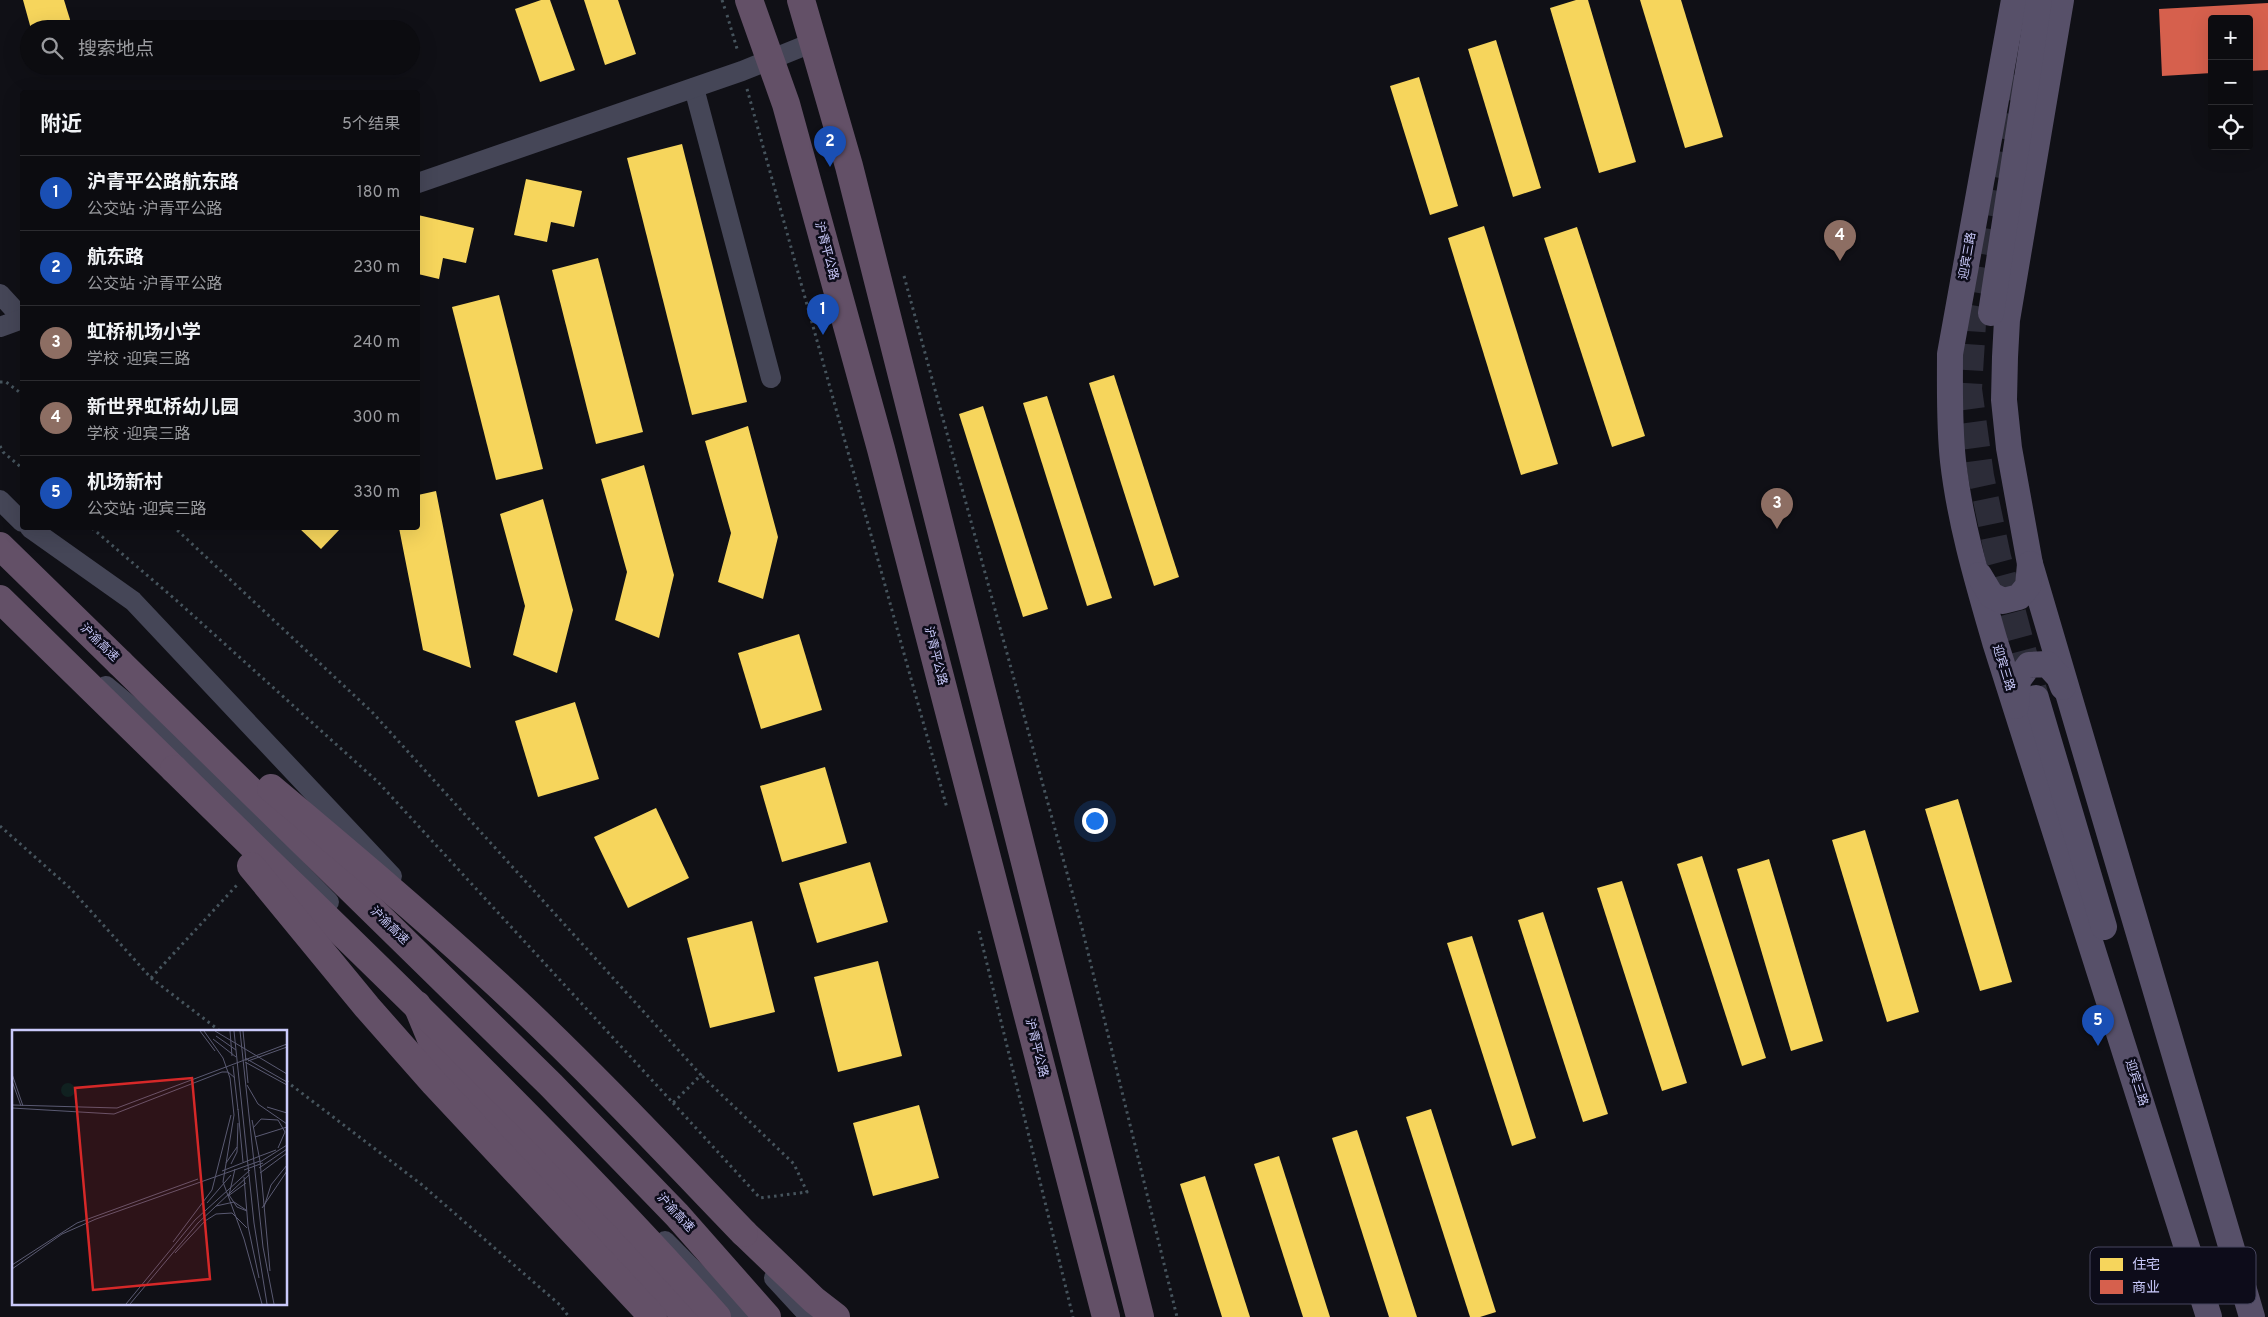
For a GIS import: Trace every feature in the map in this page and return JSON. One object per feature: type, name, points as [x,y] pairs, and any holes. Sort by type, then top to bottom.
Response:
[{"type":"highway","name":"沪青平公路","points":[[749,0],[786,104],[878,439],[1106,1317]]},
{"type":"highway","points":[[801,0],[850,166],[1140,1317]]},
{"type":"highway","name":"沪渝高速","points":[[0,546],[550,1085],[677,1215],[767,1317]]},
{"type":"highway","points":[[0,599],[524,1111],[648,1240],[716,1317]]},
{"type":"highway","points":[[120,663],[335,842],[507,993],[630,1114],[744,1233],[814,1300],[836,1317]]},
{"type":"highway","points":[[174,770],[379,1021],[434,1083],[653,1317]]},
{"type":"highway","points":[[406,981],[436,1051],[593,1220],[687,1317]]},
{"type":"highway","points":[[744,1233],[817,1317]]},
{"type":"main road","name":"迎宾三路","points":[[2014,0],[1950,354],[1949,406],[1953,461],[1969,548],[2026,704],[2188,1247]]},
{"type":"main road","points":[[2039,0],[1990,318],[1989,391],[1996,443],[2073,714],[2231,1247]]},
{"type":"main road","points":[[1969,548],[1982,582],[1991,595],[2004,600],[2019,596],[2028,586],[2030,564],[2009,448],[2004,400],[2004,357],[2008,320],[2061,0]]},
{"type":"main road","points":[[2073,714],[2059,676],[2047,664],[2030,665],[2018,680],[2199,1247]]},
{"type":"main road","name":"迎宾三路","points":[[2205,1304],[2209,1317]]},
{"type":"main road","points":[[2217,1304],[2221,1317]]},
{"type":"main road","points":[[2248,1304],[2252,1317]]},
{"type":"street","points":[[420,182],[742,71],[814,42]]},
{"type":"street","points":[[694,88],[771,378]]},
{"type":"street","points":[[0,294],[20,316]]},
{"type":"street","points":[[0,327],[20,319]]},
{"type":"street","points":[[0,500],[20,520]]},
{"type":"street","points":[[0,510],[20,521]]},
{"type":"street","points":[[33,530],[132,601],[810,1317]]},
{"type":"street","points":[[0,592],[68,655],[165,735],[740,1317]]},
{"type":"path","points":[[722,0],[736,44],[950,818]]},
{"type":"path","points":[[901,267],[1082,928],[1177,1317]]},
{"type":"path","points":[[0,382],[6,382],[20,392]]},
{"type":"path","points":[[0,446],[3,452],[20,466]]},
{"type":"path","points":[[94,530],[176,600],[378,782],[760,1198],[807,1192],[794,1164],[701,1075],[372,712],[177,530]]},
{"type":"path","points":[[0,826],[70,888],[151,978],[219,1030]]},
{"type":"path","points":[[151,978],[242,880]]},
{"type":"path","points":[[977,923],[1073,1317]]},
{"type":"path","points":[[673,1103],[701,1075]]},
{"type":"path","points":[[288,1083],[421,1184],[560,1305],[569,1317]]},
{"type":"building: 住宅","points":[[23,0],[64,0],[70,20],[29,20]]},
{"type":"building: 住宅","points":[[541,0],[550,0],[575,70],[540,82],[515,9]]},
{"type":"building: 住宅","points":[[584,0],[618,0],[636,54],[605,65]]},
{"type":"building: 住宅","points":[[1576,0],[1588,0],[1636,162],[1599,173],[1550,8]]},
{"type":"building: 住宅","points":[[1640,0],[1681,0],[1723,137],[1685,148]]},
{"type":"building: 住宅","points":[[1496,40],[1541,188],[1513,197],[1468,49]]},
{"type":"building: 住宅","points":[[1419,77],[1458,206],[1430,215],[1390,86]]},
{"type":"building: 住宅","points":[[682,144],[747,402],[692,415],[627,158]]},
{"type":"building: 住宅","points":[[526,179],[582,191],[574,227],[551,222],[547,242],[514,235]]},
{"type":"building: 住宅","points":[[420,215],[474,228],[466,263],[443,258],[439,279],[420,274]]},
{"type":"building: 住宅","points":[[1484,226],[1558,464],[1521,475],[1448,238]]},
{"type":"building: 住宅","points":[[1577,227],[1645,436],[1612,447],[1544,238]]},
{"type":"building: 住宅","points":[[598,258],[643,432],[596,444],[552,270]]},
{"type":"building: 住宅","points":[[499,295],[543,469],[496,480],[452,307]]},
{"type":"building: 住宅","points":[[1114,375],[1179,577],[1154,586],[1089,383]]},
{"type":"building: 住宅","points":[[1047,396],[1112,598],[1087,606],[1023,403]]},
{"type":"building: 住宅","points":[[983,406],[1048,609],[1023,617],[959,414]]},
{"type":"building: 住宅","points":[[748,426],[778,537],[763,599],[718,582],[731,533],[705,441]]},
{"type":"building: 住宅","points":[[644,465],[674,575],[659,638],[615,620],[627,572],[601,479]]},
{"type":"building: 住宅","points":[[436,491],[471,668],[423,650],[399,530],[420,530],[420,495]]},
{"type":"building: 住宅","points":[[543,499],[573,610],[557,673],[513,655],[525,606],[500,514]]},
{"type":"building: 住宅","points":[[301,530],[339,530],[321,549]]},
{"type":"building: 住宅","points":[[799,634],[822,710],[761,729],[738,653]]},
{"type":"building: 住宅","points":[[575,702],[599,779],[538,797],[515,721]]},
{"type":"building: 住宅","points":[[825,767],[847,843],[782,862],[760,786]]},
{"type":"building: 住宅","points":[[1958,799],[2012,982],[1980,991],[1925,809]]},
{"type":"building: 住宅","points":[[656,808],[689,878],[628,908],[594,837]]},
{"type":"building: 住宅","points":[[1865,830],[1919,1012],[1887,1022],[1832,840]]},
{"type":"building: 住宅","points":[[1702,856],[1766,1058],[1742,1066],[1677,864]]},
{"type":"building: 住宅","points":[[1769,859],[1823,1041],[1791,1051],[1737,869]]},
{"type":"building: 住宅","points":[[870,862],[888,922],[817,943],[799,883]]},
{"type":"building: 住宅","points":[[1622,881],[1687,1083],[1662,1091],[1597,888]]},
{"type":"building: 住宅","points":[[1543,912],[1608,1114],[1583,1122],[1518,920]]},
{"type":"building: 住宅","points":[[752,921],[775,1012],[710,1028],[687,938]]},
{"type":"building: 住宅","points":[[1472,936],[1536,1138],[1512,1146],[1447,943]]},
{"type":"building: 住宅","points":[[878,961],[902,1056],[838,1072],[814,977]]},
{"type":"building: 住宅","points":[[919,1105],[939,1178],[873,1196],[853,1123]]},
{"type":"building: 住宅","points":[[1431,1109],[1496,1312],[1480,1317],[1470,1317],[1406,1117]]},
{"type":"building: 住宅","points":[[1357,1130],[1417,1317],[1389,1317],[1332,1138]]},
{"type":"building: 住宅","points":[[1279,1156],[1330,1317],[1303,1317],[1254,1164]]},
{"type":"building: 住宅","points":[[1205,1176],[1250,1317],[1222,1317],[1180,1184]]},
{"type":"building: 商业","points":[[2268,3],[2268,70],[2253,71],[2253,15],[2208,15],[2208,73],[2162,76],[2159,9]]},
{"type":"tunnel","points":[[2015,75],[1974,307],[1969,389],[1981,476],[1998,557],[2036,698]]},
{"type":"place","name":"航东路","points":[[830,167]]},
{"type":"place","name":"新世界虹桥幼儿园","points":[[1840,261]]},
{"type":"place","name":"沪青平公路航东路","points":[[823,335]]},
{"type":"place","name":"虹桥机场小学","points":[[1777,529]]},
{"type":"place","name":"机场新村","points":[[2098,1046]]}]
